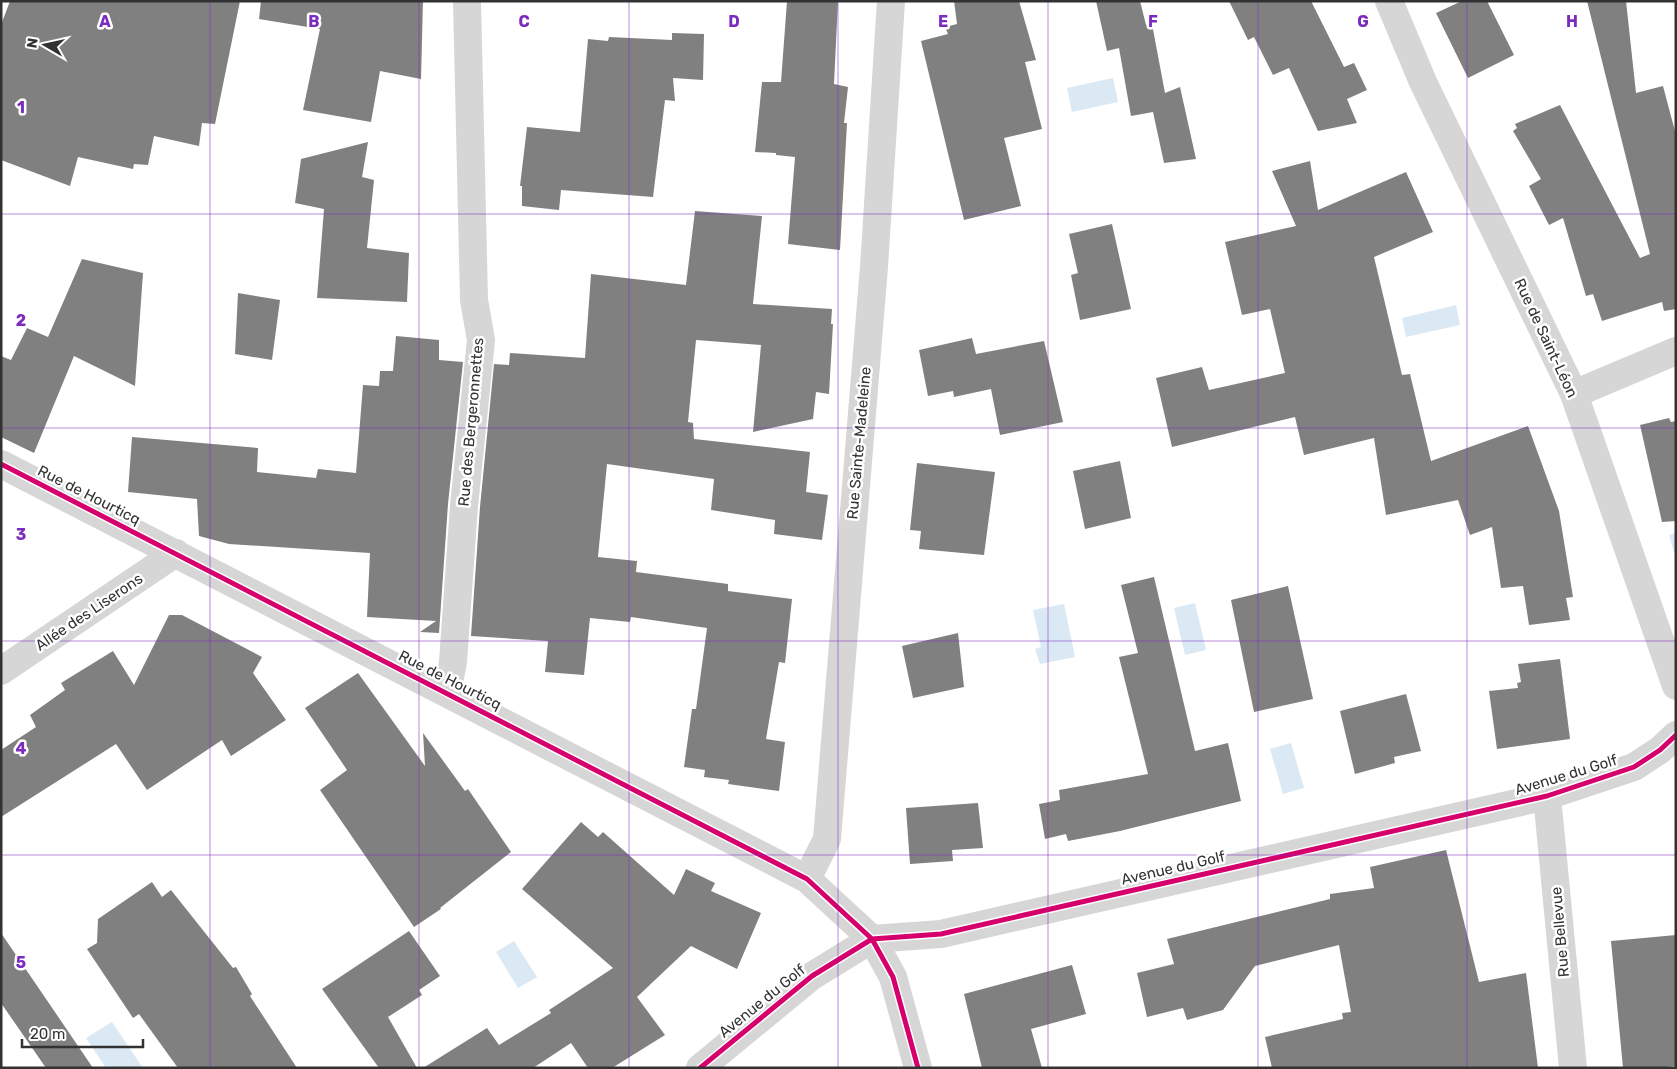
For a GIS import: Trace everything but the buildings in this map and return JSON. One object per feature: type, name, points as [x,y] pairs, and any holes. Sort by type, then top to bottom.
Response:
[{"type":"street","name":"Rue des Bergeronnettes","points":[[447,692],[453,662],[464,506],[481,340],[474,300],[467,1]]},
{"type":"street","name":"Rue Sainte-Madeleine","points":[[808,879],[827,839],[873,277],[891,1]]},
{"type":"street","name":"Rue de Saint-Léon","points":[[1389,1],[1428,91],[1574,394],[1676,686]]},
{"type":"street","points":[[1574,394],[1676,351]]},
{"type":"street","name":"Rue de Hourticq","points":[[1,464],[808,879],[872,939]]},
{"type":"street","name":"Allée des Liserons","points":[[1,671],[176,553]]},
{"type":"street","name":"Avenue du Golf","points":[[700,1068],[812,976],[872,939],[941,934],[1547,796],[1634,767],[1660,750],[1676,734]]},
{"type":"street","name":"Rue Bellevue","points":[[1547,796],[1573,1068]]},
{"type":"street","points":[[872,939],[893,977],[918,1068]]},
{"type":"shaded area","points":[[1113,78],[1118,102],[1072,112],[1067,88]]},
{"type":"shaded area","points":[[1456,305],[1460,325],[1406,337],[1402,318]]},
{"type":"shaded area","points":[[1676,533],[1676,559],[1669,535]]},
{"type":"shaded area","points":[[1195,603],[1206,650],[1185,655],[1174,608]]},
{"type":"shaded area","points":[[1064,604],[1075,657],[1040,664],[1035,649],[1041,647],[1033,610]]},
{"type":"shaded area","points":[[1291,743],[1304,788],[1283,794],[1270,749]]},
{"type":"shaded area","points":[[514,941],[537,977],[518,988],[496,952]]},
{"type":"shaded area","points":[[112,1022],[143,1068],[106,1068],[86,1038]]},
{"type":"cycle path","points":[[1,464],[807,879],[872,939],[893,977],[918,1068]]},
{"type":"cycle path","points":[[700,1068],[812,976],[872,939],[941,934],[1547,796],[1634,767],[1660,750],[1676,735]]}]
